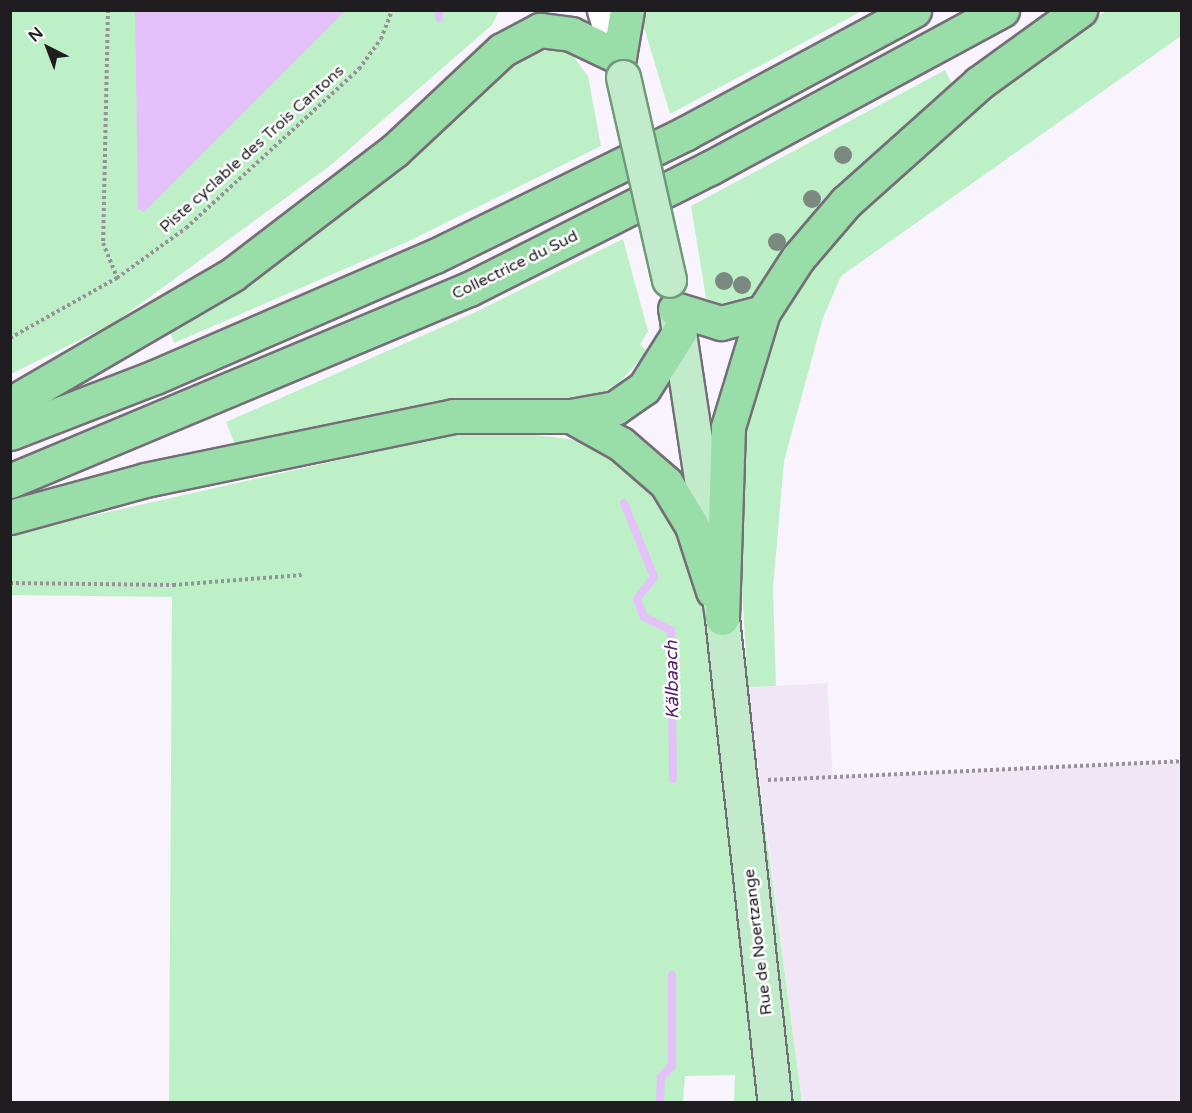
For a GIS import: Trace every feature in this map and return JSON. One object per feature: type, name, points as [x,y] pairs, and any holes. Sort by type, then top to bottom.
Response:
[{"type":"highway","points":[[502,50],[523,10]]},
{"type":"highway","points":[[10,404],[233,274],[394,151],[502,50],[540,30],[571,34],[621,67],[627,10]]},
{"type":"highway","points":[[10,433],[155,377],[435,256],[686,133],[914,10]]},
{"type":"highway","name":"Collectrice du Sud","points":[[10,481],[469,289],[710,168],[1002,10]]},
{"type":"highway","points":[[722,618],[728,427],[764,312],[798,258],[862,187],[979,83],[1080,10]]},
{"type":"highway","points":[[10,517],[145,480],[454,416],[571,416],[615,408],[644,388],[675,306],[721,323],[764,312]]},
{"type":"highway","points":[[571,416],[621,444],[666,483],[692,526],[722,618]]},
{"type":"main road","points":[[604,10],[621,67]]},
{"type":"main road","name":"Rue de Noertzange","points":[[621,67],[675,306],[749,781],[775,1102]]},
{"type":"path","points":[[108,10],[104,243],[117,278]]},
{"type":"path","name":"Piste cyclable des Trois Cantons","points":[[10,338],[117,278],[186,228],[359,69],[381,39],[393,10]]},
{"type":"path","points":[[10,583],[173,585],[302,575]]},
{"type":"path","points":[[749,781],[1182,761]]},
{"type":"shaded area","points":[[135,10],[345,11],[144,212],[138,209]]},
{"type":"shaded area","points":[[827,683],[833,777],[1181,761],[1181,1102],[802,1102],[748,688]]},
{"type":"green space","points":[[646,10],[862,11],[670,114],[643,24]]},
{"type":"green space","points":[[10,11],[499,11],[492,25],[331,165],[114,323],[11,374]]},
{"type":"green space","points":[[1106,11],[1181,11],[1181,36],[841,276],[823,318],[784,461],[773,589],[776,686],[748,687],[737,505],[740,446],[768,337],[796,287],[865,202],[948,127]]},
{"type":"green space","points":[[558,48],[571,53],[588,76],[601,146],[409,241],[174,343],[170,330],[513,57]]},
{"type":"green space","points":[[945,70],[954,88],[749,300],[723,308],[706,298],[691,206]]},
{"type":"green space","points":[[623,239],[648,331],[640,345],[648,351],[618,384],[594,397],[236,447],[226,422],[476,312]]},
{"type":"green space","points":[[477,429],[570,439],[596,448],[655,498],[680,541],[704,615],[730,778],[759,780],[802,1102],[734,1102],[735,1075],[685,1076],[683,1102],[169,1102],[172,597],[11,595],[11,534]]},
{"type":"waterway","name":"Kälbaach","points":[[439,10],[439,18]]},
{"type":"waterway","name":"Kälbaach","points":[[624,503],[654,577],[637,599],[644,617],[671,630],[673,779]]},
{"type":"waterway","name":"Kälbaach","points":[[660,1102],[661,1077],[672,1066],[672,975]]}]
